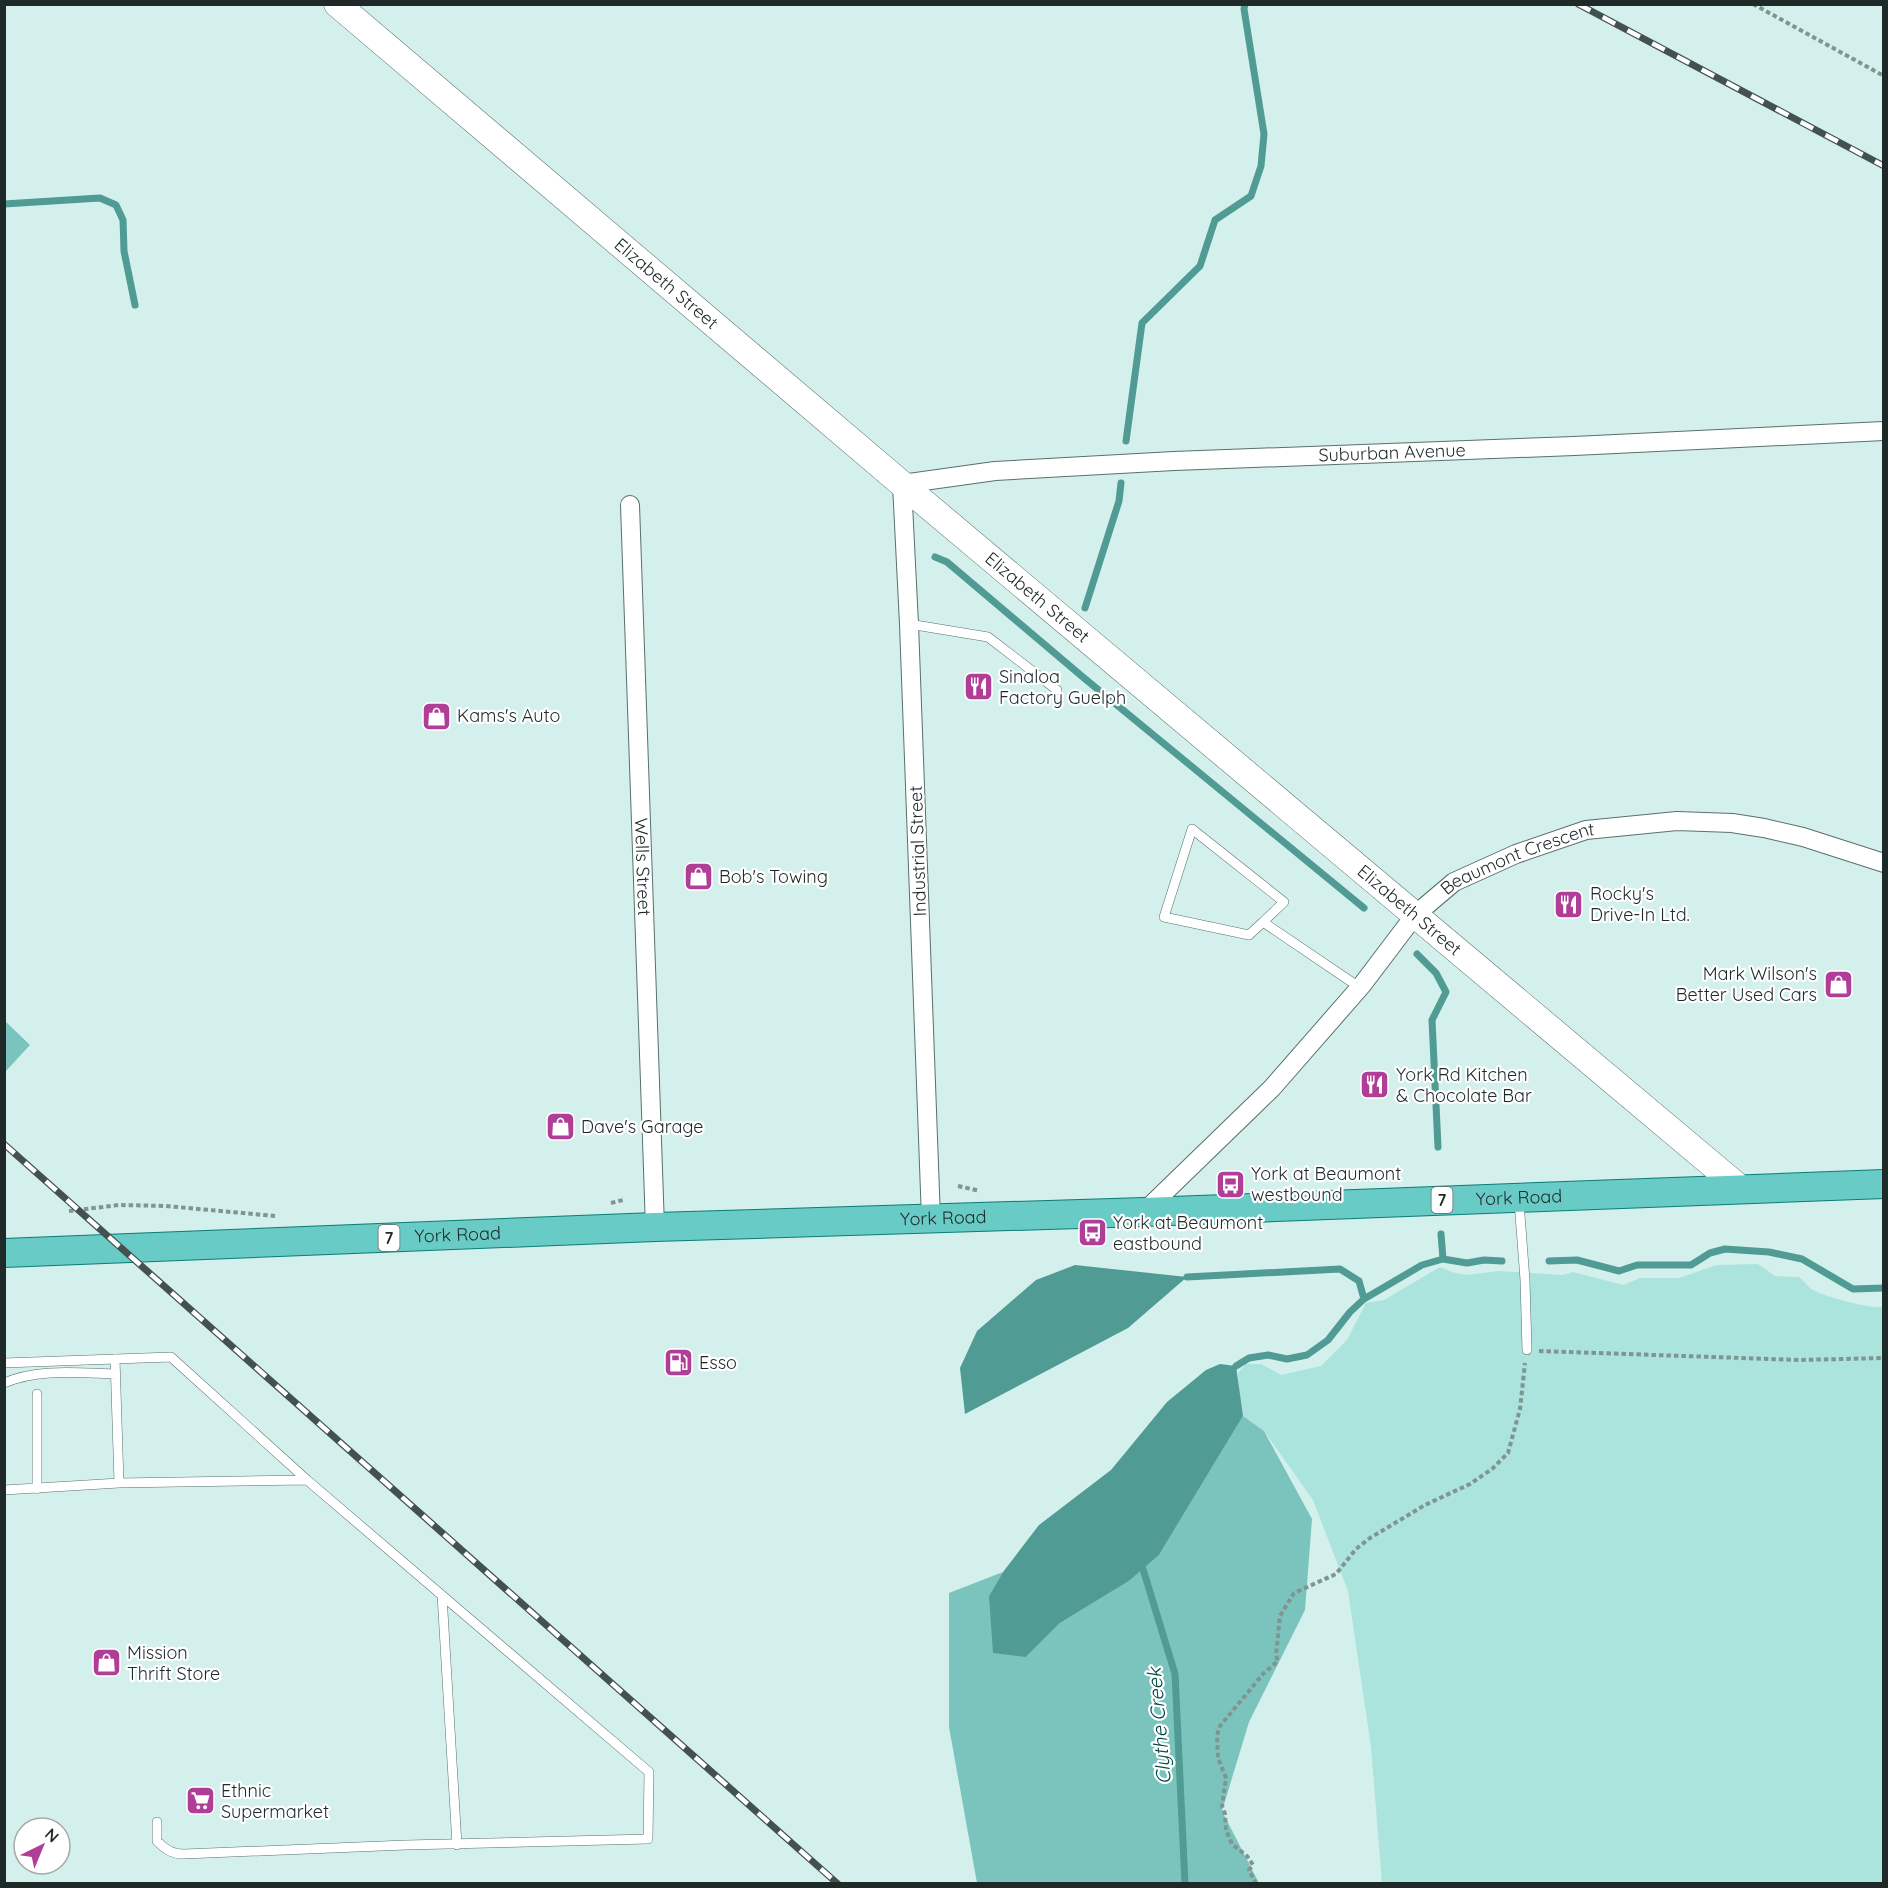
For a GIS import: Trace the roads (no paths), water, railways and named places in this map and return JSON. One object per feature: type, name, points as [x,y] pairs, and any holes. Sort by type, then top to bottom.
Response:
[{"type":"main road","name":"York Road","points":[[4,1253],[655,1227],[1144,1212],[1884,1184]]},
{"type":"street","name":"Elizabeth Street","points":[[337,4],[902,484],[1740,1188]]},
{"type":"street","name":"Suburban Avenue","points":[[902,484],[995,471],[1174,461],[1574,446],[1884,431]]},
{"type":"street","name":"Industrial Street","points":[[902,484],[931,1219]]},
{"type":"street","name":"Wells Street","points":[[630,505],[655,1227]]},
{"type":"street","name":"Beaumont Crescent","points":[[1144,1212],[1272,1088],[1359,987],[1415,915],[1454,882],[1516,854],[1586,830],[1677,821],[1732,823],[1764,828],[1803,837],[1884,863]]},
{"type":"lane","points":[[909,624],[988,638],[1057,690]]},
{"type":"lane","points":[[1192,829],[1284,902],[1263,922],[1249,935],[1164,917],[1192,829]]},
{"type":"lane","points":[[1263,922],[1359,987]]},
{"type":"lane","points":[[1518,1197],[1525,1280],[1527,1350]]},
{"type":"lane","points":[[4,1363],[171,1357],[307,1480],[649,1772],[648,1839],[174,1854],[157,1841],[156,1822]]},
{"type":"lane","points":[[115,1359],[120,1482]]},
{"type":"lane","points":[[4,1383],[27,1375],[116,1374]]},
{"type":"lane","points":[[37,1394],[38,1489]]},
{"type":"lane","points":[[4,1490],[120,1482],[307,1480]]},
{"type":"lane","points":[[442,1595],[458,1845]]},
{"type":"waterway","points":[[1126,441],[1142,323],[1200,266],[1215,220],[1251,196],[1261,166],[1264,134],[1245,4]]},
{"type":"waterway","points":[[4,204],[100,198],[116,205],[123,220],[124,251],[135,305]]},
{"type":"waterway","points":[[1085,608],[1119,501],[1121,483]]},
{"type":"waterway","points":[[935,557],[947,562],[1364,908]]},
{"type":"waterway","points":[[1417,954],[1436,973],[1446,992],[1432,1020],[1438,1147]]},
{"type":"waterway","points":[[1441,1234],[1443,1259]]},
{"type":"waterway","name":"Clythe Creek","points":[[1549,1261],[1577,1260],[1619,1271],[1637,1265],[1691,1265],[1710,1253],[1725,1249],[1769,1252],[1802,1259],[1853,1289],[1884,1288]]},
{"type":"waterway","name":"Clythe Creek","points":[[1236,1366],[1249,1358],[1268,1355],[1287,1359],[1307,1355],[1328,1340],[1350,1312],[1364,1299],[1422,1265],[1443,1259],[1467,1263],[1484,1260],[1502,1261]]},
{"type":"waterway","points":[[1187,1277],[1340,1269],[1359,1281],[1364,1299]]},
{"type":"waterway","name":"Clythe Creek","points":[[1143,1569],[1175,1674],[1185,1884]]},
{"type":"railway","points":[[1578,4],[1884,166]]},
{"type":"railway","points":[[4,1144],[838,1884]]},
{"type":"place","name":"Sinaloa Factory Guelph","points":[[978,687]]},
{"type":"place","name":"Kams's Auto","points":[[436,716]]},
{"type":"place","name":"Bob's Towing","points":[[698,877]]},
{"type":"place","name":"Rocky's Drive-In Ltd.","points":[[1569,904]]},
{"type":"place","name":"Mark Wilson's Better Used Cars","points":[[1838,984]]},
{"type":"place","name":"York Rd Kitchen & Chocolate Bar","points":[[1375,1085]]},
{"type":"place","name":"Dave's Garage","points":[[560,1127]]},
{"type":"place","name":"York at Beaumont westbound","points":[[1230,1184]]},
{"type":"place","name":"York at Beaumont eastbound","points":[[1092,1233]]},
{"type":"place","name":"Esso","points":[[678,1363]]},
{"type":"place","name":"Mission Thrift Store","points":[[106,1663]]},
{"type":"place","name":"Ethnic Supermarket","points":[[200,1801]]}]
